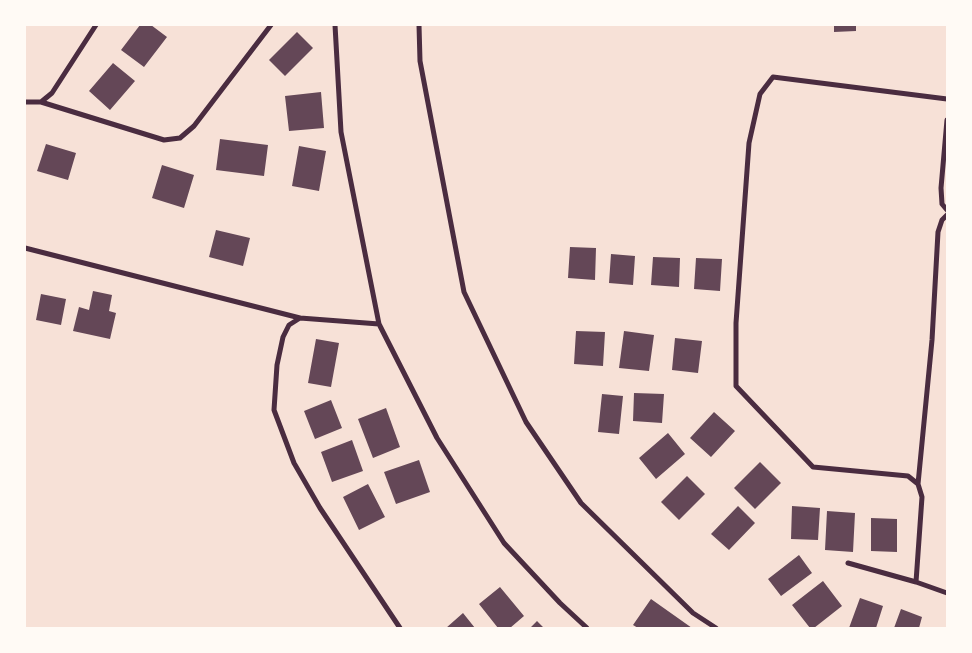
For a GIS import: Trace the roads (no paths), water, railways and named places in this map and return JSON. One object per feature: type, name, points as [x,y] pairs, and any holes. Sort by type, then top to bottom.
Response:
[{"type":"street","points":[[41,102],[52,93],[96,25]]},
{"type":"street","points":[[25,102],[41,102],[164,140],[180,138],[194,126],[272,25]]},
{"type":"street","points":[[335,25],[341,132],[380,324],[437,438],[504,543],[560,603],[587,628]]},
{"type":"street","points":[[419,25],[420,61],[464,292],[526,422],[581,503],[693,613],[716,628]]},
{"type":"street","points":[[918,484],[908,476],[813,467],[736,386],[736,323],[748,153],[760,94],[773,77],[947,99]]},
{"type":"street","points":[[947,120],[942,204],[947,210]]},
{"type":"street","points":[[916,582],[922,497],[918,484],[932,340],[938,232],[942,220],[947,215]]},
{"type":"street","points":[[25,248],[300,318],[380,324]]},
{"type":"street","points":[[300,318],[290,325],[283,337],[277,365],[274,410],[294,462],[320,508],[400,628]]},
{"type":"street","points":[[848,563],[916,582],[947,593]]}]
